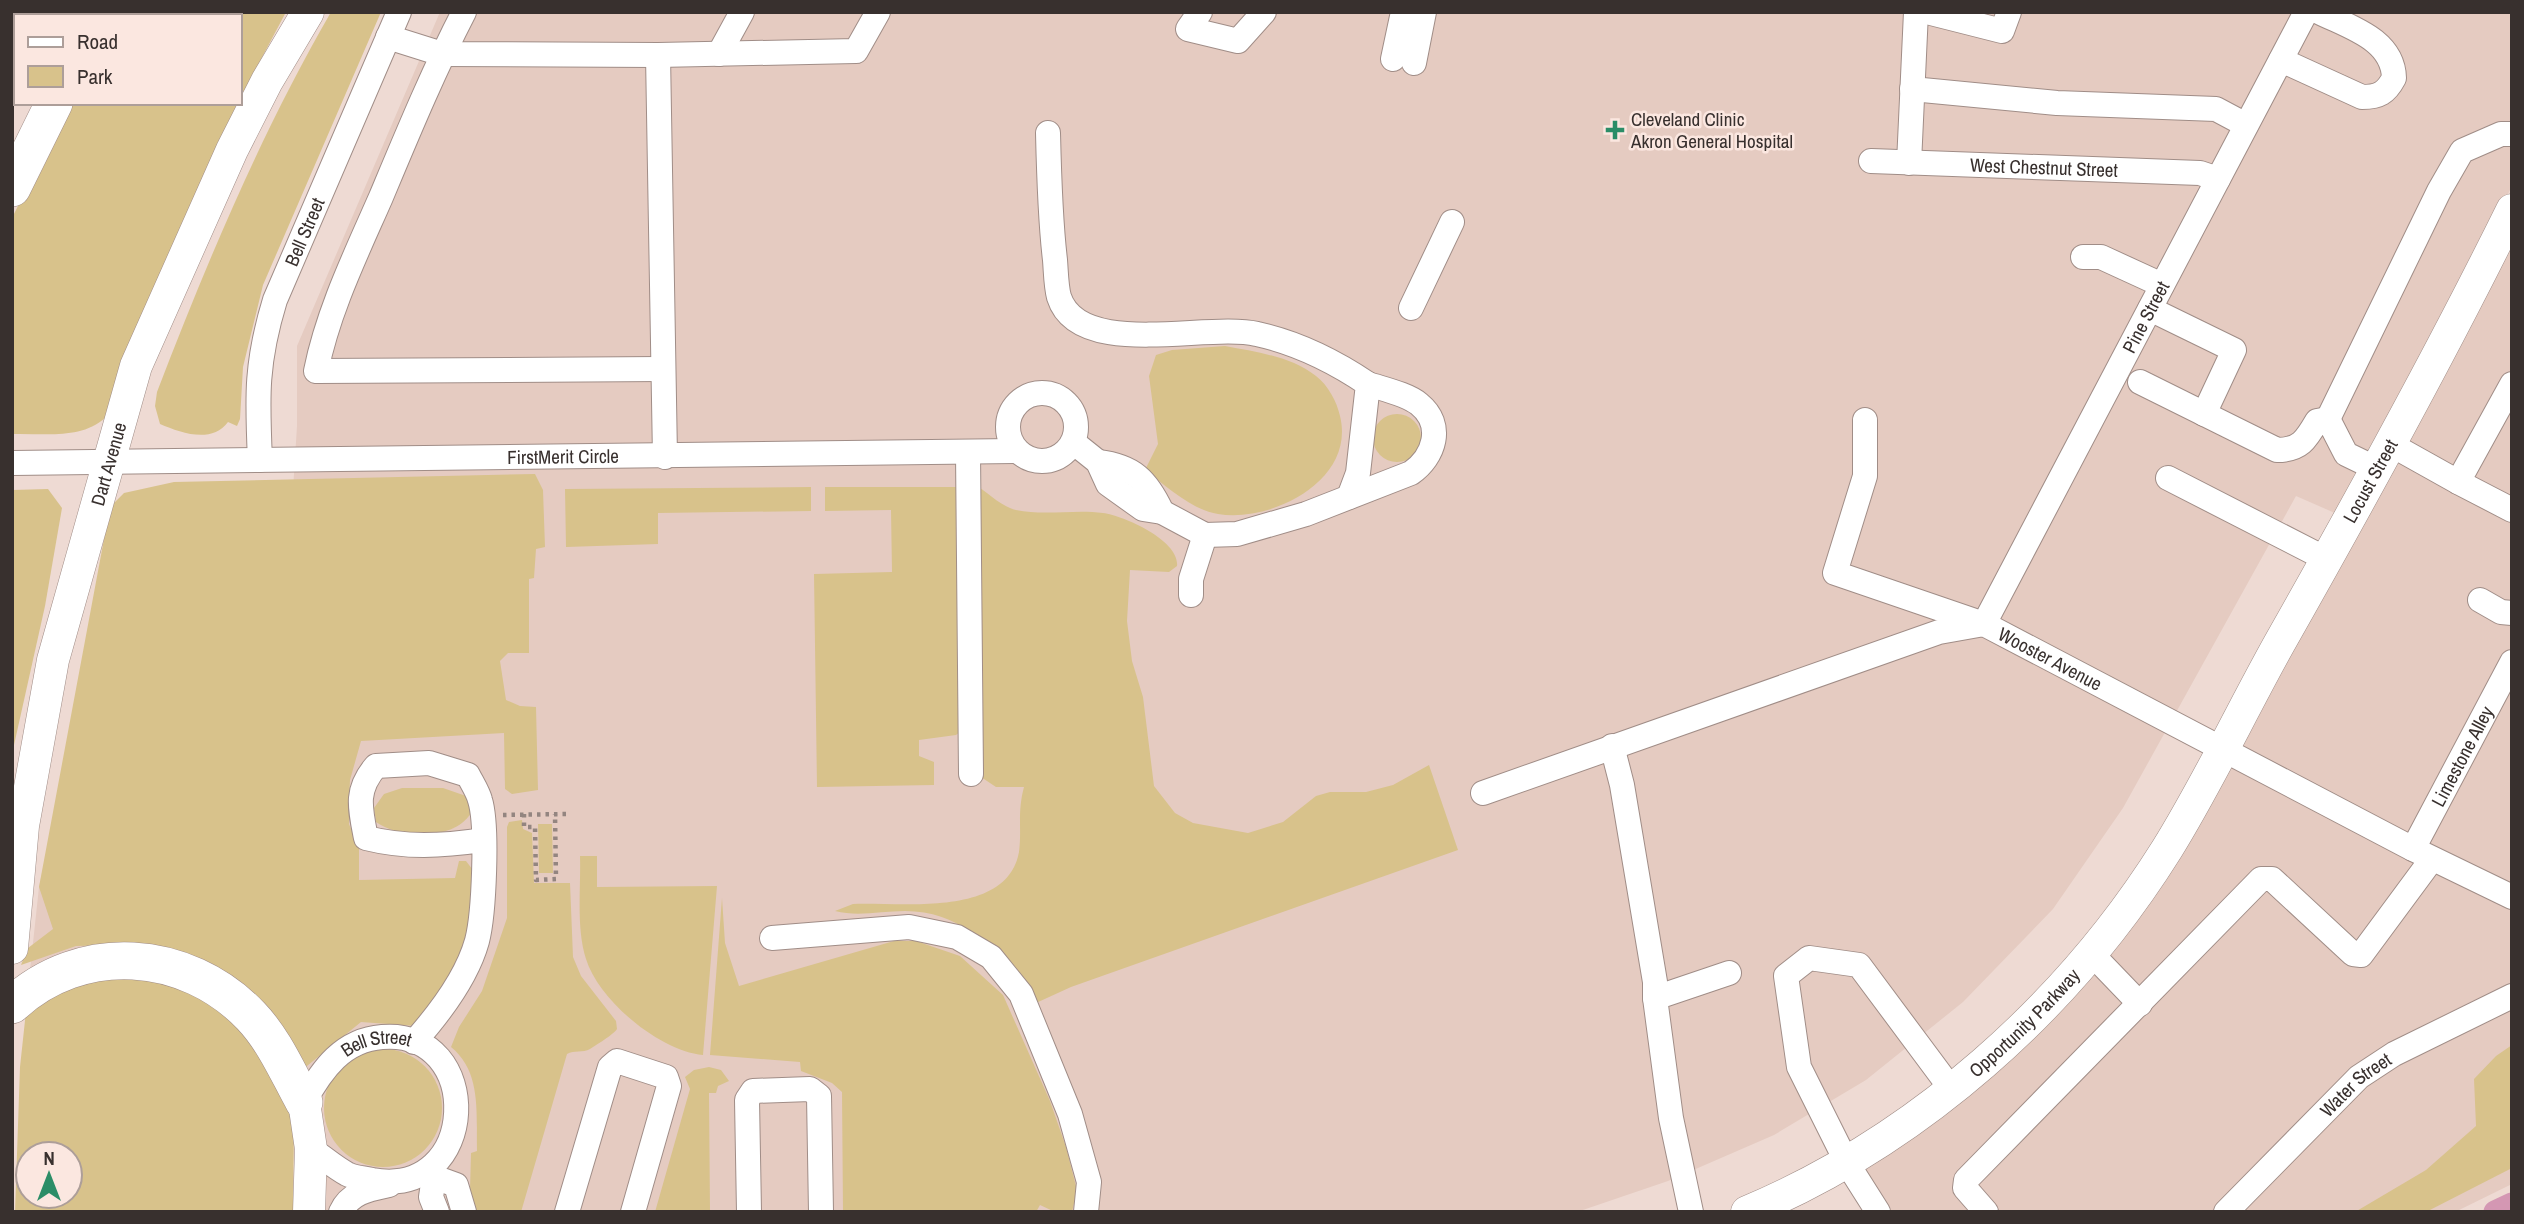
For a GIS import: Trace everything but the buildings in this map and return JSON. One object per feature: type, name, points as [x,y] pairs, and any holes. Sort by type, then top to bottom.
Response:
[{"type":"highway","points":[[12,188],[53,105]]},
{"type":"highway","points":[[12,1005],[34,986],[90,964],[116,961],[150,962],[184,971],[218,988],[252,1017],[267,1034],[304,1102]]},
{"type":"main road","name":"Dart Avenue","points":[[13,938],[23,826],[53,660],[111,463],[136,366],[232,150],[267,80],[308,12]]},
{"type":"main road","name":"Locust Street","points":[[2223,750],[2462,312],[2512,210]]},
{"type":"main road","name":"Opportunity Parkway","points":[[1747,1212],[1847,1163],[1902,1128],[1952,1090],[2035,1014],[2090,951],[2166,850],[2223,750]]},
{"type":"main road","points":[[304,1102],[311,1150],[309,1212]]},
{"type":"street","name":"Bell Street","points":[[260,460],[256,385],[264,334],[275,300],[399,12]]},
{"type":"street","points":[[464,12],[442,54],[350,268],[322,342],[316,372],[662,369]]},
{"type":"street","points":[[719,54],[742,12]]},
{"type":"street","points":[[388,37],[442,54],[658,55],[856,51],[878,12]]},
{"type":"street","points":[[1200,12],[1188,29],[1238,41],[1264,12]]},
{"type":"street","points":[[1403,12],[1404,61],[1424,12]]},
{"type":"street","points":[[1909,163],[1916,12]]},
{"type":"street","points":[[1927,12],[2002,31],[2009,12]]},
{"type":"street","name":"Pine Street","points":[[1984,624],[2306,12]]},
{"type":"street","points":[[2281,60],[2362,97],[2375,97],[2387,91],[2394,78],[2390,56],[2372,39],[2319,12]]},
{"type":"street","points":[[658,55],[665,457]]},
{"type":"street","points":[[1912,89],[2057,103],[2216,110],[2246,125]]},
{"type":"street","points":[[1015,451],[1007,428],[1009,417],[1022,399],[1032,394],[1055,395],[1065,401],[1076,420],[1073,442],[1098,462],[1123,465],[1152,489],[1162,512],[1205,535],[1237,534],[1306,514],[1411,473],[1424,463],[1435,434],[1433,423],[1419,404],[1368,384],[1329,358],[1256,333],[1213,330],[1125,336],[1097,331],[1073,318],[1059,299],[1049,211],[1048,133]]},
{"type":"street","points":[[2328,419],[2439,191],[2462,151],[2501,134],[2512,134]]},
{"type":"street","name":"West Chestnut Street","points":[[1871,161],[2200,173],[2218,179]]},
{"type":"street","points":[[1411,308],[1452,222]]},
{"type":"street","points":[[2083,257],[2101,257],[2162,285]]},
{"type":"street","points":[[2150,309],[2234,350],[2204,414]]},
{"type":"street","points":[[2140,382],[2277,450],[2298,447],[2305,442],[2317,421],[2328,419]]},
{"type":"street","points":[[1349,497],[1358,473],[1368,384]]},
{"type":"street","points":[[2458,482],[2512,384]]},
{"type":"street","points":[[2328,419],[2346,454],[2384,457],[2458,482],[2512,510]]},
{"type":"street","points":[[1865,420],[1865,476],[1835,573],[1984,624]]},
{"type":"street","name":"FirstMerit Circle","points":[[12,463],[1015,451],[1035,461],[1046,461],[1066,452],[1073,442]]},
{"type":"street","points":[[968,452],[971,774]]},
{"type":"street","points":[[2168,478],[2328,560]]},
{"type":"street","points":[[1191,595],[1191,579],[1205,535]]},
{"type":"street","points":[[2480,600],[2501,612],[2512,613]]},
{"type":"street","name":"Wooster Avenue","points":[[1483,793],[1939,632],[1984,624],[2422,854],[2512,897]]},
{"type":"street","name":"Limestone Alley","points":[[2140,1004],[2261,879],[2272,879],[2353,954],[2361,955],[2422,854],[2512,662]]},
{"type":"street","points":[[1612,746],[1622,785],[1656,982],[1655,998],[1671,1118],[1691,1212]]},
{"type":"street","points":[[414,1042],[444,1007],[477,942],[483,896],[483,840],[481,801],[468,775],[429,763],[376,766],[362,782],[360,811],[366,838],[390,844],[438,847],[483,840]]},
{"type":"street","points":[[772,938],[909,927],[957,937],[990,957],[1021,994],[1070,1114],[1089,1182],[1086,1212]]},
{"type":"street","points":[[1986,1212],[1965,1188],[1966,1180],[2140,1004],[2090,951]]},
{"type":"street","points":[[1878,1212],[1847,1163],[1799,1067],[1786,976],[1810,958],[1859,965],[1952,1090]]},
{"type":"street","points":[[1655,998],[1729,974]]},
{"type":"street","name":"Water Street","points":[[2226,1212],[2359,1077],[2376,1065],[2512,996]]},
{"type":"street","name":"Bell Street","points":[[304,1102],[320,1073],[356,1042],[389,1036],[414,1042],[430,1050],[443,1063],[452,1080],[457,1120],[451,1142],[431,1173],[364,1190],[346,1202],[341,1212]]},
{"type":"street","points":[[568,1212],[610,1067],[617,1061],[666,1077],[669,1086],[633,1212]]},
{"type":"street","points":[[749,1212],[747,1100],[753,1091],[810,1090],[819,1096],[821,1212]]},
{"type":"street","points":[[311,1150],[348,1175],[394,1184]]},
{"type":"street","points":[[437,1212],[431,1197],[431,1173],[456,1185],[464,1212]]},
{"type":"path","points":[[555,814],[556,879],[536,880],[535,827],[524,827],[525,814],[555,814],[569,814]]},
{"type":"shaded area","points":[[440,12],[2512,12],[2512,186],[2344,517],[2296,496],[2123,808],[2053,909],[1963,1002],[1866,1080],[1774,1135],[1668,1181],[1577,1212],[316,1212],[312,1114],[29,980],[39,887],[124,493],[292,506],[297,426],[297,346]]},
{"type":"shaded area","points":[[2512,226],[2512,1184],[2455,1212],[1884,1212],[1858,1165],[2083,970]]},
{"type":"green space","points":[[286,12],[242,95],[242,14],[120,14]]},
{"type":"green space","points":[[331,12],[381,12],[263,285],[243,367],[240,419],[237,426],[228,422],[214,433],[205,435],[187,433],[160,424],[155,406],[157,392],[176,343],[258,151]]},
{"type":"green space","points":[[68,105],[237,105],[140,325],[105,418],[84,430],[12,434],[12,218]]},
{"type":"green space","points":[[1225,346],[1272,356],[1306,369],[1328,389],[1340,416],[1342,439],[1335,460],[1322,478],[1305,493],[1262,512],[1239,515],[1208,512],[1180,496],[1145,470],[1158,444],[1149,376],[1156,355],[1172,350]]},
{"type":"green space","points":[[1397,414],[1414,421],[1421,438],[1414,455],[1397,462],[1380,455],[1373,438],[1380,421]]},
{"type":"green space","points":[[535,474],[543,490],[545,547],[536,549],[534,578],[529,579],[529,653],[508,653],[500,661],[506,700],[520,706],[536,707],[538,790],[512,794],[505,789],[504,733],[361,741],[350,780],[349,824],[359,849],[359,880],[455,878],[459,861],[466,861],[476,874],[463,956],[416,1026],[361,1022],[302,1070],[256,1007],[119,945],[76,946],[21,965],[28,948],[53,929],[39,887],[110,507],[124,493],[174,482]]},
{"type":"green space","points":[[811,487],[811,511],[658,513],[658,544],[566,547],[565,489]]},
{"type":"green space","points":[[825,487],[958,487],[961,731],[956,735],[919,740],[919,756],[934,762],[934,785],[817,787],[814,574],[892,572],[891,510],[825,511]]},
{"type":"green space","points":[[979,487],[1001,504],[1016,510],[1113,515],[1137,524],[1161,539],[1176,557],[1177,566],[1169,572],[1130,570],[1127,621],[1132,661],[1143,697],[1154,786],[1175,813],[1193,823],[1248,833],[1283,822],[1316,796],[1330,792],[1366,792],[1393,785],[1429,765],[1458,850],[1071,987],[1036,1003],[981,940],[947,919],[927,913],[905,911],[861,914],[835,911],[853,904],[924,904],[974,897],[995,888],[1010,873],[1019,852],[1024,787],[996,787],[981,777]]},
{"type":"green space","points":[[48,489],[62,508],[45,606],[12,754],[12,490]]},
{"type":"green space","points":[[402,788],[443,788],[466,796],[471,813],[463,822],[440,833],[412,834],[386,828],[376,822],[374,808],[384,794]]},
{"type":"green space","points":[[522,820],[523,829],[532,833],[534,883],[570,883],[573,957],[581,976],[616,1021],[617,1029],[590,1049],[567,1054],[521,1212],[471,1212],[465,1192],[470,1190],[471,1153],[477,1151],[477,1108],[473,1081],[468,1069],[451,1047],[459,1027],[482,991],[507,918],[507,827],[509,822]]},
{"type":"green space","points":[[538,824],[552,824],[553,873],[539,873]]},
{"type":"green space","points":[[580,856],[597,856],[597,887],[717,886],[703,1055],[668,1044],[633,1021],[617,1007],[593,975],[586,959],[581,934]]},
{"type":"green space","points":[[722,898],[725,943],[739,986],[894,941],[916,941],[960,956],[1003,995],[1050,1101],[1077,1190],[1072,1212],[1055,1212],[1040,1205],[1036,1212],[843,1212],[842,1092],[832,1083],[801,1071],[800,1062],[710,1055]]},
{"type":"green space","points":[[113,969],[194,990],[268,1050],[294,1123],[293,1212],[15,1212],[84,1210],[84,1140],[17,1140],[20,1067],[27,1002]]},
{"type":"green space","points":[[2512,1045],[2512,1168],[2426,1212],[2355,1212],[2426,1170],[2476,1126],[2474,1079],[2496,1056]]},
{"type":"green space","points":[[383,1049],[405,1054],[425,1066],[437,1086],[442,1108],[437,1130],[425,1150],[405,1162],[383,1167],[361,1162],[341,1150],[329,1130],[324,1108],[329,1086],[341,1066],[361,1054]]},
{"type":"green space","points":[[709,1067],[721,1070],[729,1081],[718,1086],[716,1093],[709,1093],[710,1212],[655,1212],[690,1089],[685,1077],[694,1070]]},
{"type":"waterway","points":[[2495,1212],[2512,1204]]},
{"type":"place","name":"Cleveland Clinic Akron General Hospital","points":[[1615,130]]}]
